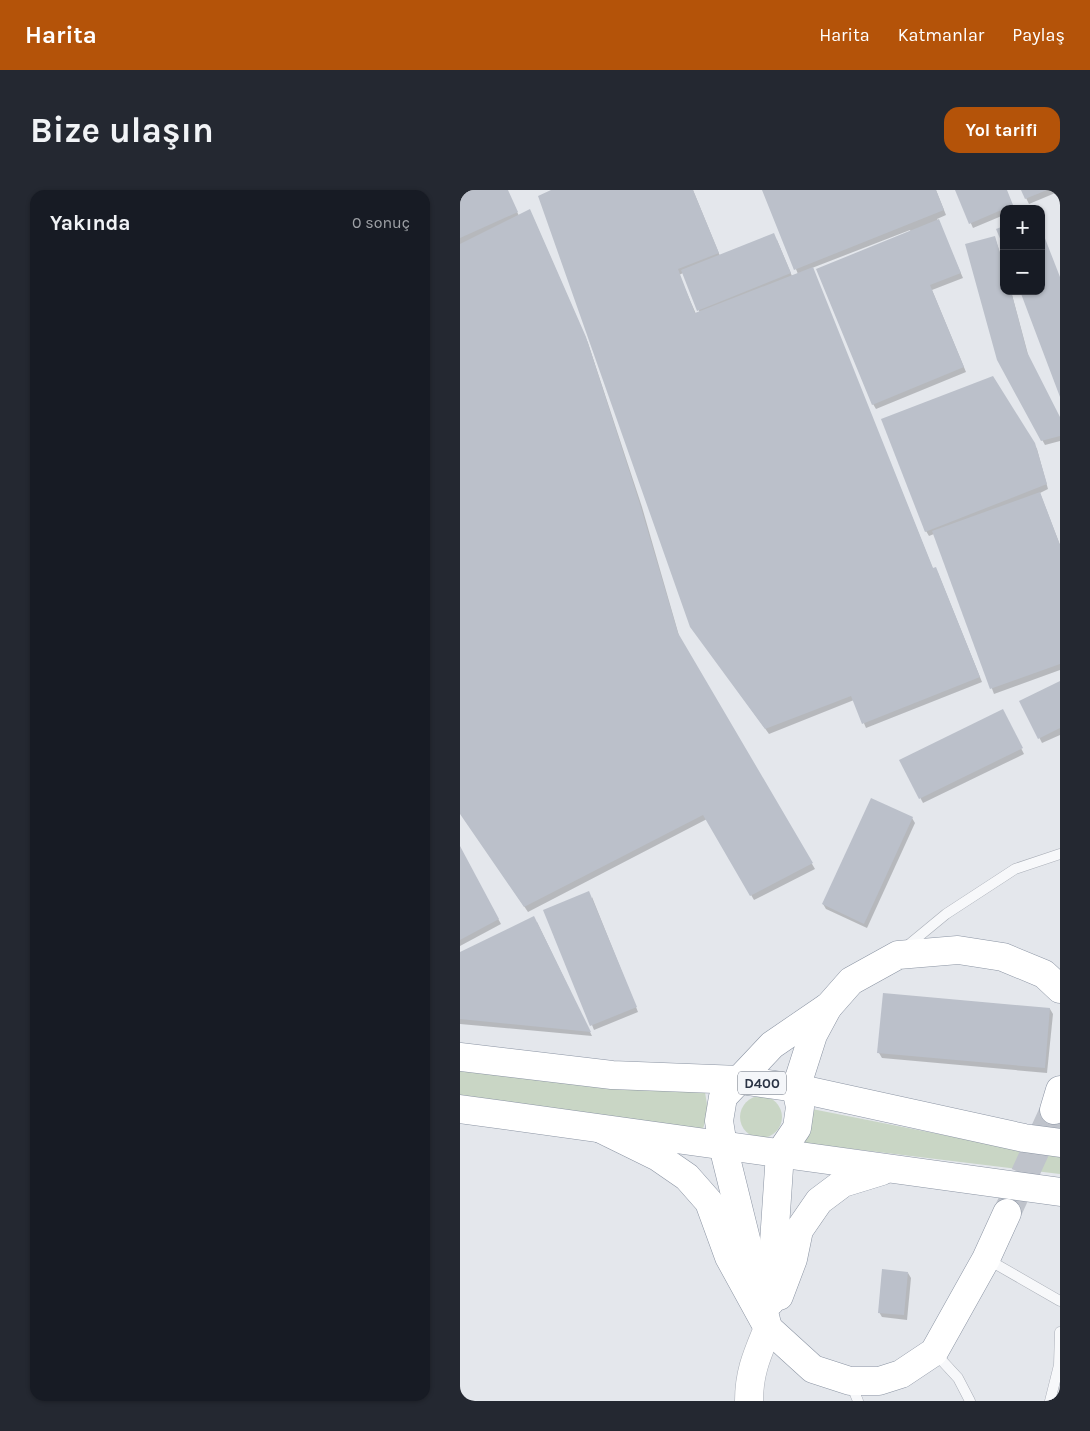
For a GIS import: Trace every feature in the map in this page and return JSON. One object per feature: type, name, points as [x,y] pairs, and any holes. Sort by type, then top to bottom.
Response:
[{"type":"main road","points":[[768,1328],[723,1146],[719,1121],[723,1098],[772,1045],[829,1006],[852,981],[898,955],[958,950],[1003,957],[1044,974],[1060,989]]},
{"type":"main road","points":[[768,1328],[780,1153],[797,1128],[800,1107],[796,1088],[813,1035],[829,1006]]},
{"type":"main road","name":"D400","points":[[460,1057],[612,1075],[740,1080],[796,1088],[1024,1138],[1060,1143]]},
{"type":"main road","points":[[460,1109],[1060,1192]]},
{"type":"main road","points":[[601,1129],[658,1158],[686,1177],[709,1202],[729,1256],[768,1328],[813,1369],[854,1391],[901,1374],[934,1352],[986,1259],[1007,1213]]},
{"type":"main road","points":[[749,1401],[749,1382],[756,1358],[793,1259],[799,1230],[819,1202],[843,1183],[887,1169]]},
{"type":"lane","points":[[898,955],[946,914],[1015,869],[1060,854]]},
{"type":"lane","points":[[986,1259],[1060,1301]]},
{"type":"lane","points":[[1050,1401],[1058,1365],[1060,1332]]},
{"type":"lane","points":[[934,1352],[958,1378],[970,1401]]},
{"type":"green space","points":[[460,1070],[705,1092],[708,1111],[703,1129],[655,1125],[460,1095]]},
{"type":"green space","points":[[761,1096],[776,1102],[782,1117],[776,1132],[761,1138],[746,1132],[740,1117],[746,1102]]},
{"type":"green space","points":[[812,1109],[1009,1148],[1060,1154],[1060,1174],[804,1143]]},
{"type":"building","points":[[460,190],[508,190],[518,212],[460,238]]},
{"type":"building","points":[[551,190],[693,190],[719,253],[678,269],[695,313],[813,267],[933,568],[936,567],[980,677],[862,724],[851,696],[765,729],[690,627],[538,196]]},
{"type":"building","points":[[762,190],[936,190],[944,210],[794,270]]},
{"type":"building","points":[[955,190],[1007,190],[1013,205],[1000,205],[1000,211],[969,224]]},
{"type":"building","points":[[1021,190],[1047,190],[1025,199]]},
{"type":"building","points":[[530,209],[586,337],[639,501],[678,633],[813,863],[750,896],[703,815],[524,907],[460,814],[460,244]]},
{"type":"building","points":[[939,219],[961,273],[930,285],[964,367],[872,405],[816,269]]},
{"type":"building","points":[[1000,228],[1000,238],[996,229]]},
{"type":"building","points":[[774,233],[791,273],[697,311],[681,270]]},
{"type":"building","points":[[995,236],[1000,253],[1000,295],[1012,295],[1027,352],[1060,417],[1060,436],[1041,441],[997,360],[965,244]]},
{"type":"building","points":[[1045,238],[1060,277],[1060,397],[1022,295],[1045,295]]},
{"type":"building","points":[[993,376],[1035,443],[1047,484],[925,532],[881,419]]},
{"type":"building","points":[[1040,492],[1060,545],[1060,664],[990,689],[932,531]]},
{"type":"building","points":[[1060,681],[1060,728],[1038,739],[1019,701]]},
{"type":"building","points":[[1003,709],[1023,748],[919,799],[899,760]]},
{"type":"building","points":[[871,798],[913,817],[864,924],[822,904]]},
{"type":"building","points":[[460,846],[499,919],[460,940]]},
{"type":"building","points":[[589,891],[637,1007],[590,1026],[543,910]]},
{"type":"building","points":[[534,916],[591,1032],[460,1019],[460,952]]},
{"type":"building","points":[[883,993],[1050,1008],[1045,1068],[877,1053]]},
{"type":"building","points":[[882,1269],[908,1272],[904,1315],[878,1313]]},
{"type":"tunnel","points":[[1007,1213],[1054,1110]]}]
